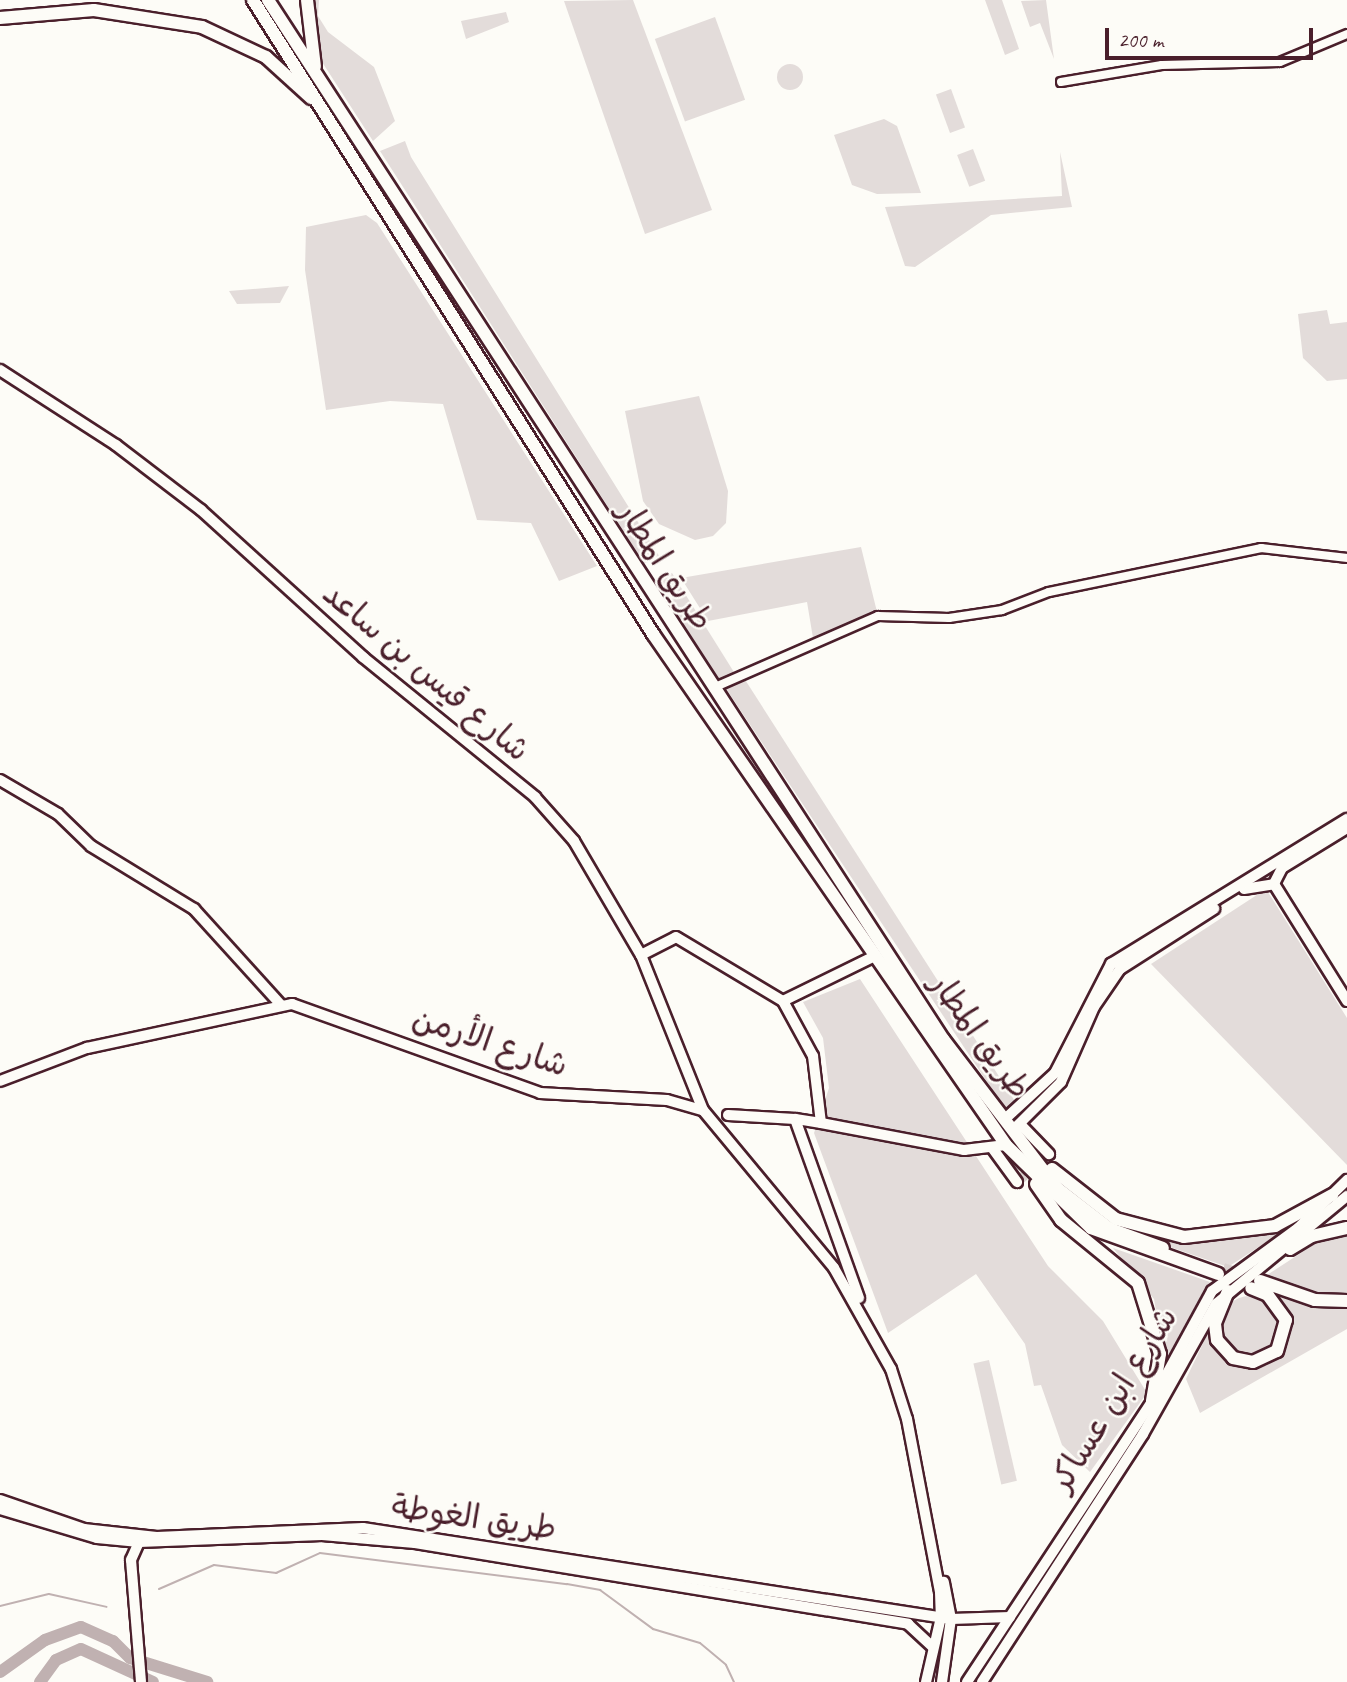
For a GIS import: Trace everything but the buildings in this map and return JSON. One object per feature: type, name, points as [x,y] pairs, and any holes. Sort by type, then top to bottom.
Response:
[{"type":"highway","name":"طريق المطار","points":[[253,0],[329,116],[382,211],[653,634],[999,1147],[1034,1177]]},
{"type":"highway","name":"طريق المطار","points":[[268,0],[711,689],[943,1039],[1013,1124],[1029,1152]]},
{"type":"highway","points":[[307,0],[320,80]]},
{"type":"highway","points":[[0,18],[94,10],[202,27],[266,57],[329,116]]},
{"type":"highway","points":[[1029,1152],[1103,1212],[1165,1234],[1258,1230],[1296,1219],[1332,1195]]},
{"type":"highway","points":[[1029,1152],[1057,1188],[1110,1229],[1221,1272],[1116,1242],[1072,1214],[1034,1177]]},
{"type":"highway","points":[[1034,1177],[1061,1220],[1138,1283],[1160,1354],[1152,1401]]},
{"type":"highway","points":[[1290,1249],[1312,1236],[1347,1228]]},
{"type":"highway","points":[[1228,1291],[1215,1324],[1217,1339],[1233,1358],[1253,1362],[1277,1351],[1286,1320],[1268,1295],[1256,1285],[1315,1300],[1347,1301]]},
{"type":"main road","name":"شارع قيس بن ساعد","points":[[0,370],[191,502],[363,657],[535,797],[575,841],[641,955],[703,1110]]},
{"type":"main road","points":[[0,780],[194,909],[281,1006]]},
{"type":"main road","points":[[1013,1124],[1055,1073],[1111,964],[1347,819]]},
{"type":"main road","points":[[1274,884],[1282,868],[1347,828]]},
{"type":"main road","points":[[1013,1124],[1061,1082],[1094,1007],[1120,969],[1250,885],[1274,884]]},
{"type":"main road","points":[[1274,884],[1347,1001]]},
{"type":"main road","points":[[641,955],[676,937],[783,1001],[813,1056],[821,1123]]},
{"type":"main road","points":[[783,1001],[873,957]]},
{"type":"main road","name":"شارع الأرمن","points":[[0,1081],[87,1048],[281,1006],[333,1016],[540,1093],[667,1100],[703,1110]]},
{"type":"main road","points":[[703,1110],[834,1268],[865,1315]]},
{"type":"main road","points":[[728,1115],[795,1119],[865,1315],[904,1407],[927,1528],[934,1538],[946,1618],[942,1682]]},
{"type":"main road","name":"طريق المطار","points":[[795,1119],[952,1148],[999,1147]]},
{"type":"main road","points":[[1013,1124],[1049,1154]]},
{"type":"main road","points":[[999,1147],[1017,1182]]},
{"type":"main road","name":"شارع ابن عساكر","points":[[967,1682],[1152,1401],[1212,1291],[1347,1180]]},
{"type":"main road","name":"شارع ابن عساكر","points":[[982,1682],[1228,1291],[1290,1249],[1347,1196]]},
{"type":"main road","points":[[834,1268],[846,1261]]},
{"type":"main road","name":"طريق الغوطة","points":[[0,1500],[84,1529],[157,1537],[332,1526],[399,1532],[946,1618],[1010,1616]]},
{"type":"main road","points":[[0,1509],[118,1540],[139,1542],[322,1535],[391,1540],[908,1625],[933,1647]]},
{"type":"main road","points":[[118,1540],[135,1619]]},
{"type":"main road","points":[[139,1542],[131,1556],[141,1682]]},
{"type":"main road","points":[[926,1682],[933,1647],[946,1618]]},
{"type":"street","points":[[1061,82],[1162,65],[1280,62],[1347,34]]},
{"type":"street","points":[[711,689],[878,616],[949,618],[1002,610],[1048,592],[1261,548],[1347,558]]},
{"type":"shaded area","points":[[313,0],[319,0],[318,16],[328,32],[374,67],[395,121],[373,141],[322,62]]},
{"type":"shaded area","points":[[633,0],[712,210],[645,234],[564,1]]},
{"type":"shaded area","points":[[985,0],[1002,0],[1019,49],[1005,55]]},
{"type":"shaded area","points":[[1046,0],[1054,59],[1040,23],[1030,27],[1021,1]]},
{"type":"shaded area","points":[[506,12],[509,22],[466,39],[461,21]]},
{"type":"shaded area","points":[[715,17],[745,100],[685,122],[655,39]]},
{"type":"shaded area","points":[[790,64],[799,68],[803,77],[799,86],[790,90],[781,86],[777,77],[781,68]]},
{"type":"shaded area","points":[[951,89],[965,128],[950,133],[936,94]]},
{"type":"shaded area","points":[[884,119],[897,126],[921,193],[877,194],[852,185],[834,135]]},
{"type":"shaded area","points":[[405,141],[411,157],[661,559],[644,563],[380,151]]},
{"type":"shaded area","points":[[973,149],[985,181],[969,187],[957,155]]},
{"type":"shaded area","points":[[1060,152],[1072,207],[991,215],[915,267],[905,266],[885,207],[1062,196]]},
{"type":"shaded area","points":[[366,215],[377,223],[597,566],[559,581],[531,523],[477,520],[443,404],[390,401],[326,410],[305,270],[306,227]]},
{"type":"shaded area","points":[[289,286],[280,303],[237,304],[229,291]]},
{"type":"shaded area","points":[[1327,310],[1330,324],[1347,322],[1347,379],[1327,381],[1303,358],[1298,314]]},
{"type":"shaded area","points":[[699,396],[728,491],[726,523],[713,536],[695,540],[659,524],[643,501],[625,411]]},
{"type":"shaded area","points":[[861,547],[878,616],[814,644],[807,602],[708,621],[681,578]]},
{"type":"shaded area","points":[[672,573],[734,672],[720,681],[658,582]]},
{"type":"shaded area","points":[[742,675],[1018,1106],[1009,1115],[723,684]]},
{"type":"shaded area","points":[[1266,889],[1347,1018],[1347,1165],[1151,964]]},
{"type":"shaded area","points":[[860,979],[1048,1266],[1103,1321],[1147,1393],[1090,1472],[1062,1445],[1041,1385],[1034,1386],[1025,1344],[976,1274],[888,1333],[814,1133],[829,1088],[823,1038],[803,1002]]},
{"type":"shaded area","points":[[1300,1220],[1228,1267],[1144,1238],[1275,1230]]},
{"type":"shaded area","points":[[1347,1234],[1347,1295],[1319,1297],[1264,1277],[1327,1236]]},
{"type":"shaded area","points":[[1113,1248],[1210,1282],[1165,1364],[1154,1299]]},
{"type":"shaded area","points":[[1275,1292],[1320,1307],[1347,1305],[1347,1329],[1200,1413],[1186,1379],[1208,1333],[1231,1364],[1266,1366],[1283,1355],[1292,1318]]},
{"type":"shaded area","points":[[1250,1296],[1267,1301],[1275,1309],[1280,1326],[1275,1343],[1267,1351],[1250,1356],[1233,1351],[1225,1343],[1220,1326],[1225,1309],[1233,1301]]},
{"type":"shaded area","points":[[989,1360],[1017,1481],[1001,1484],[973,1364]]},
{"type":"waterway","points":[[159,1589],[214,1565],[276,1573],[320,1553],[567,1584],[600,1590],[653,1629],[700,1643],[726,1665],[734,1682]]},
{"type":"waterway","points":[[0,1606],[49,1594],[107,1607]]},
{"type":"waterway","points":[[0,1672],[45,1640],[81,1627],[113,1641],[130,1658],[207,1682]]},
{"type":"waterway","points":[[40,1682],[56,1660],[81,1649],[153,1682]]},
{"type":"tunnel","points":[[1017,1182],[1049,1154]]},
{"type":"tunnel","points":[[1223,1269],[1260,1281]]}]
